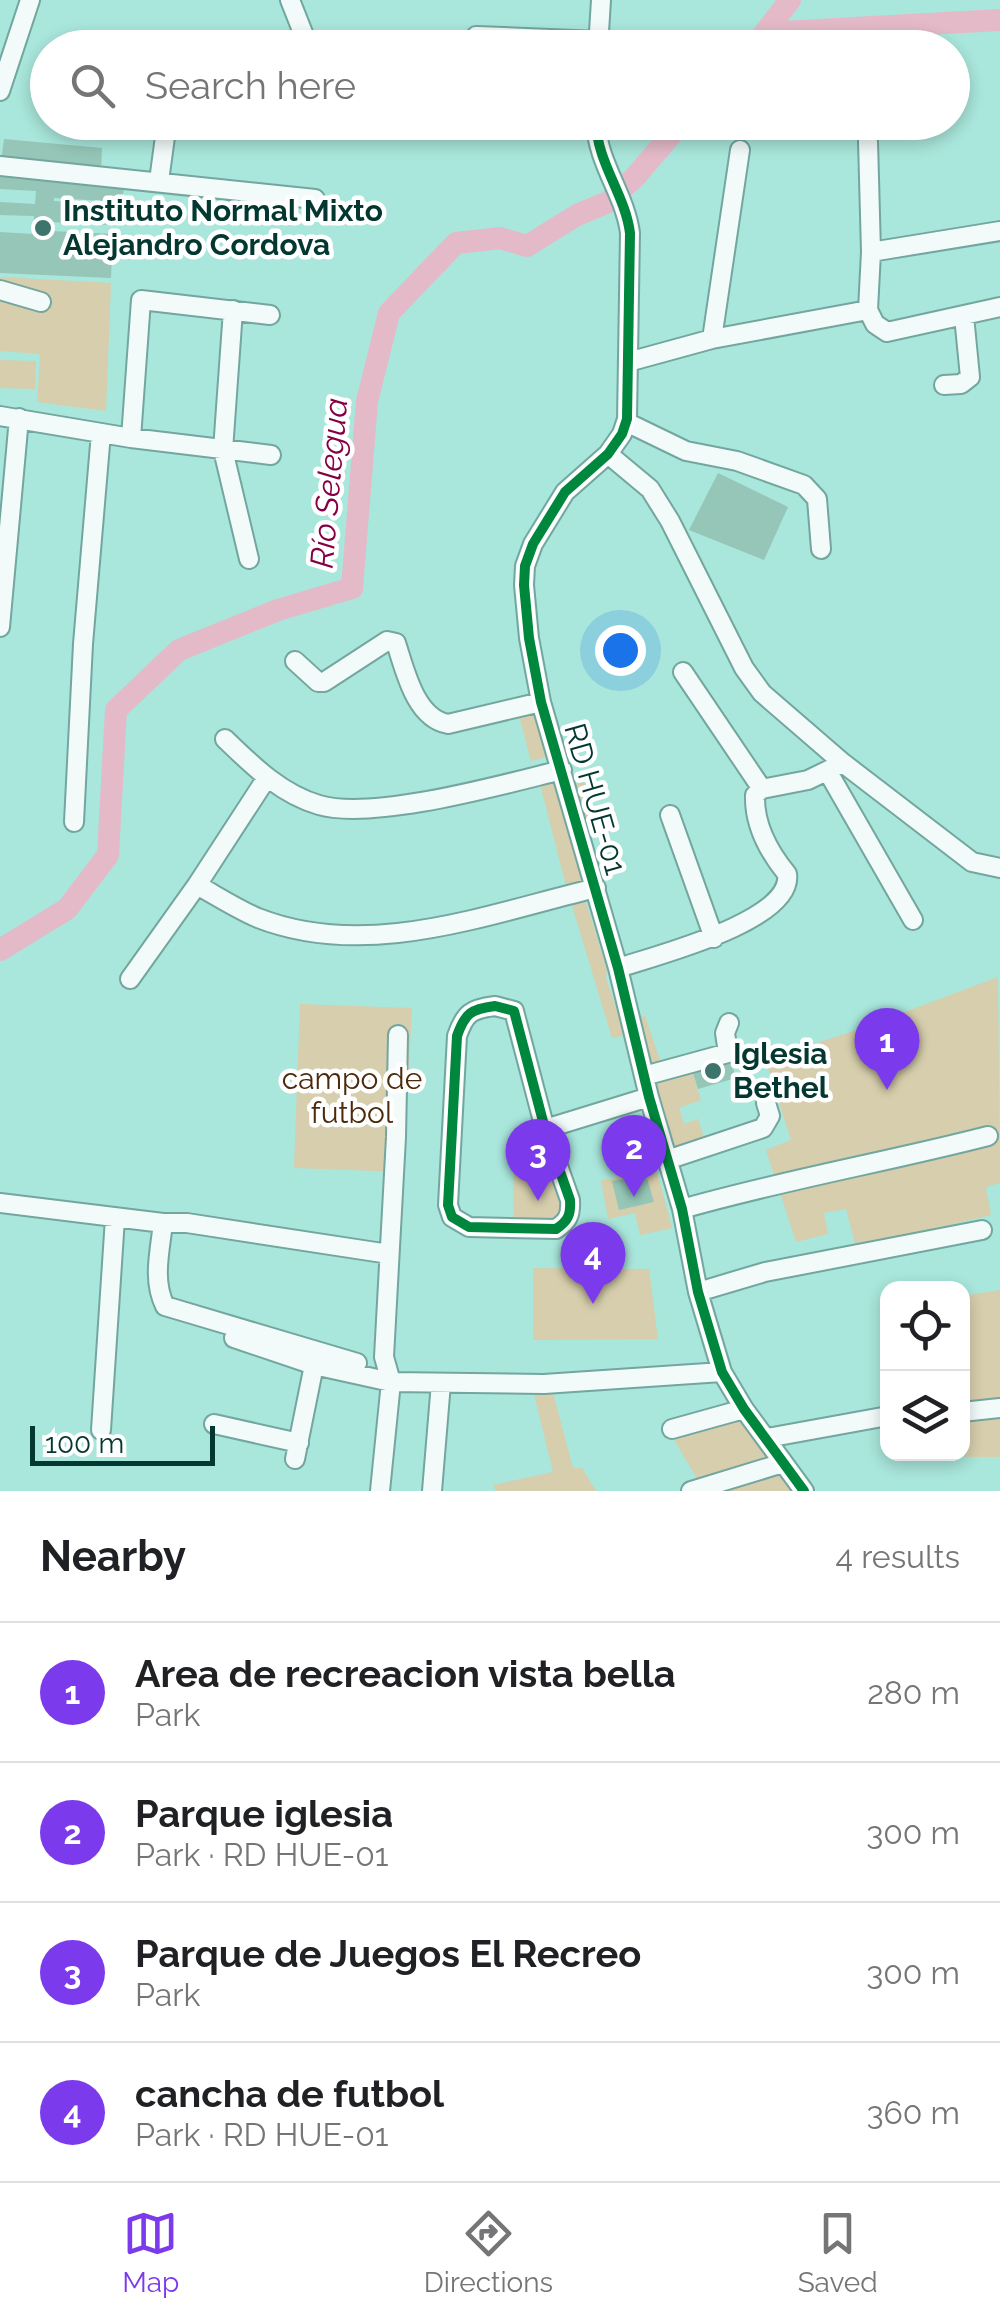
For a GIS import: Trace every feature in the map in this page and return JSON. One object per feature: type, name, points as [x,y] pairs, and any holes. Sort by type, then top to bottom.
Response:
[{"type":"street","points":[[0,92],[30,0]]},
{"type":"street","points":[[290,0],[302,30]]},
{"type":"street","points":[[599,30],[600,0]]},
{"type":"street","points":[[158,181],[164,140]]},
{"type":"street","name":"RD HUE-01","points":[[598,140],[599,152],[627,212],[630,233],[626,422],[608,454],[565,492],[546,518],[526,566],[529,638],[540,702],[596,888],[649,1097],[670,1159],[698,1292],[722,1372],[804,1491]]},
{"type":"street","points":[[868,140],[868,310],[875,324],[887,332],[1000,307]]},
{"type":"street","points":[[712,339],[740,150]]},
{"type":"street","points":[[0,166],[316,198]]},
{"type":"street","points":[[871,252],[1000,230]]},
{"type":"street","points":[[0,290],[41,302]]},
{"type":"street","points":[[130,438],[141,300],[270,315]]},
{"type":"street","points":[[233,310],[223,450],[249,559]]},
{"type":"street","points":[[628,362],[712,339],[868,310]]},
{"type":"street","points":[[944,385],[961,384],[970,377],[964,316]]},
{"type":"street","points":[[0,627],[10,417],[130,438],[271,455]]},
{"type":"street","points":[[626,422],[686,452],[737,461],[804,485],[818,499],[821,549]]},
{"type":"street","points":[[74,822],[83,644],[101,433]]},
{"type":"street","points":[[608,454],[650,489],[744,668],[762,693],[836,768],[972,862],[1000,868]]},
{"type":"street","points":[[295,661],[318,682],[324,682],[392,640],[412,687],[436,722],[456,722],[540,702]]},
{"type":"street","points":[[683,672],[762,788]]},
{"type":"street","points":[[226,739],[266,779],[320,806],[369,810],[562,770]]},
{"type":"street","points":[[618,968],[714,938],[754,916],[786,890],[787,874],[770,854],[755,795],[762,788],[808,780],[836,768]]},
{"type":"street","points":[[836,768],[913,920]]},
{"type":"street","points":[[130,978],[266,779]]},
{"type":"street","points":[[670,814],[714,938]]},
{"type":"street","points":[[197,885],[258,918],[323,935],[398,935],[596,888]]},
{"type":"street","points":[[494,1006],[514,1011],[545,1129],[570,1200],[566,1222],[556,1229],[469,1226],[452,1217],[448,1204],[457,1036],[464,1017],[473,1008],[494,1006]]},
{"type":"street","points":[[644,1076],[728,1053],[729,1023]]},
{"type":"street","points":[[380,1491],[388,1377],[398,1035]]},
{"type":"street","points":[[545,1129],[649,1097]]},
{"type":"street","points":[[670,1159],[763,1128],[770,1116],[766,1102]]},
{"type":"street","points":[[682,1209],[743,1191],[901,1159],[988,1136]]},
{"type":"street","points":[[0,1203],[187,1223],[389,1254]]},
{"type":"street","points":[[101,1430],[115,1218]]},
{"type":"street","points":[[163,1223],[157,1277],[165,1306],[388,1377]]},
{"type":"street","points":[[698,1292],[765,1272],[982,1230]]},
{"type":"street","points":[[234,1338],[314,1365],[441,1382],[544,1384],[722,1372]]},
{"type":"street","points":[[214,1424],[297,1451],[314,1365]]},
{"type":"street","points":[[432,1491],[441,1382]]},
{"type":"street","points":[[970,1411],[1000,1408]]},
{"type":"street","points":[[672,1430],[744,1409]]},
{"type":"street","points":[[767,1438],[880,1417]]},
{"type":"street","points":[[692,1491],[784,1463]]},
{"type":"green space","points":[[0,277],[111,283],[106,411],[37,402],[40,354],[0,351]]},
{"type":"green space","points":[[0,360],[36,361],[35,389],[0,388]]},
{"type":"green space","points":[[534,704],[547,757],[531,761],[517,708]]},
{"type":"green space","points":[[555,772],[585,882],[566,886],[538,776]]},
{"type":"green space","points":[[584,782],[597,832],[581,835],[567,785]]},
{"type":"green space","points":[[584,896],[625,1035],[612,1038],[570,899]]},
{"type":"green space","points":[[998,977],[1000,1183],[986,1187],[991,1215],[856,1247],[846,1209],[824,1213],[828,1234],[796,1242],[766,1150],[791,1140],[765,1059],[854,1031]]},
{"type":"green space","name":"campo de futbol","points":[[300,1004],[412,1008],[404,1172],[294,1168]]},
{"type":"green space","points":[[645,1016],[662,1066],[650,1069],[635,1018]]},
{"type":"green space","points":[[690,1064],[701,1100],[679,1108],[684,1124],[698,1119],[704,1138],[675,1149],[650,1075]]},
{"type":"green space","points":[[650,1144],[672,1228],[640,1235],[635,1213],[608,1219],[601,1180],[630,1176],[624,1150]]},
{"type":"green space","points":[[513,1174],[554,1175],[563,1204],[559,1220],[514,1222]]},
{"type":"green space","points":[[533,1268],[649,1269],[658,1339],[533,1340]]},
{"type":"green space","points":[[1000,1290],[1000,1457],[970,1457],[970,1295]]},
{"type":"green space","points":[[552,1389],[573,1468],[582,1468],[596,1491],[496,1491],[493,1485],[553,1472],[533,1390]]},
{"type":"green space","points":[[740,1412],[798,1491],[704,1491],[671,1434]]},
{"type":"building","points":[[4,139],[102,148],[101,171],[1,162]]},
{"type":"building","name":"Instituto Normal Mixto Alejandro Cordova","points":[[0,173],[125,180],[122,202],[54,198],[111,204],[110,225],[52,222],[51,231],[113,234],[111,278],[0,273],[0,232],[33,234],[34,216],[0,215],[0,202],[35,204],[36,191],[0,189]]},
{"type":"building","points":[[718,473],[788,507],[764,560],[689,530]]},
{"type":"building","name":"Iglesia Bethel","points":[[729,1055],[736,1078],[698,1089],[690,1063]]},
{"type":"building","points":[[646,1175],[654,1202],[619,1210],[612,1181]]},
{"type":"waterway","name":"Río Selegua","points":[[767,30],[790,0]]},
{"type":"waterway","points":[[818,30],[1000,20]]},
{"type":"waterway","name":"Río Selegua","points":[[0,950],[67,909],[108,855],[116,710],[179,650],[278,610],[352,588],[367,401],[389,313],[456,243],[500,238],[527,246],[577,215],[608,202],[667,140]]},
{"type":"cycle path","points":[[599,140],[630,233],[627,419],[608,454],[565,492],[533,544],[525,566],[524,585],[529,638],[541,702],[618,968],[649,1097],[682,1209],[698,1292],[722,1372],[804,1491]]},
{"type":"cycle path","points":[[495,1006],[514,1011],[545,1129],[570,1200],[568,1217],[556,1229],[469,1227],[452,1217],[448,1205],[457,1036],[470,1014],[495,1006]]},
{"type":"place","name":"Instituto Normal Mixto Alejandro Cordova","points":[[43,228]]},
{"type":"place","name":"Iglesia Bethel","points":[[713,1071]]},
{"type":"place","name":"Area de recreacion vista bella","points":[[887,1090]]},
{"type":"place","name":"Parque iglesia","points":[[634,1197]]},
{"type":"place","name":"Parque de Juegos El Recreo","points":[[538,1201]]},
{"type":"place","name":"cancha de futbol","points":[[593,1304]]}]
